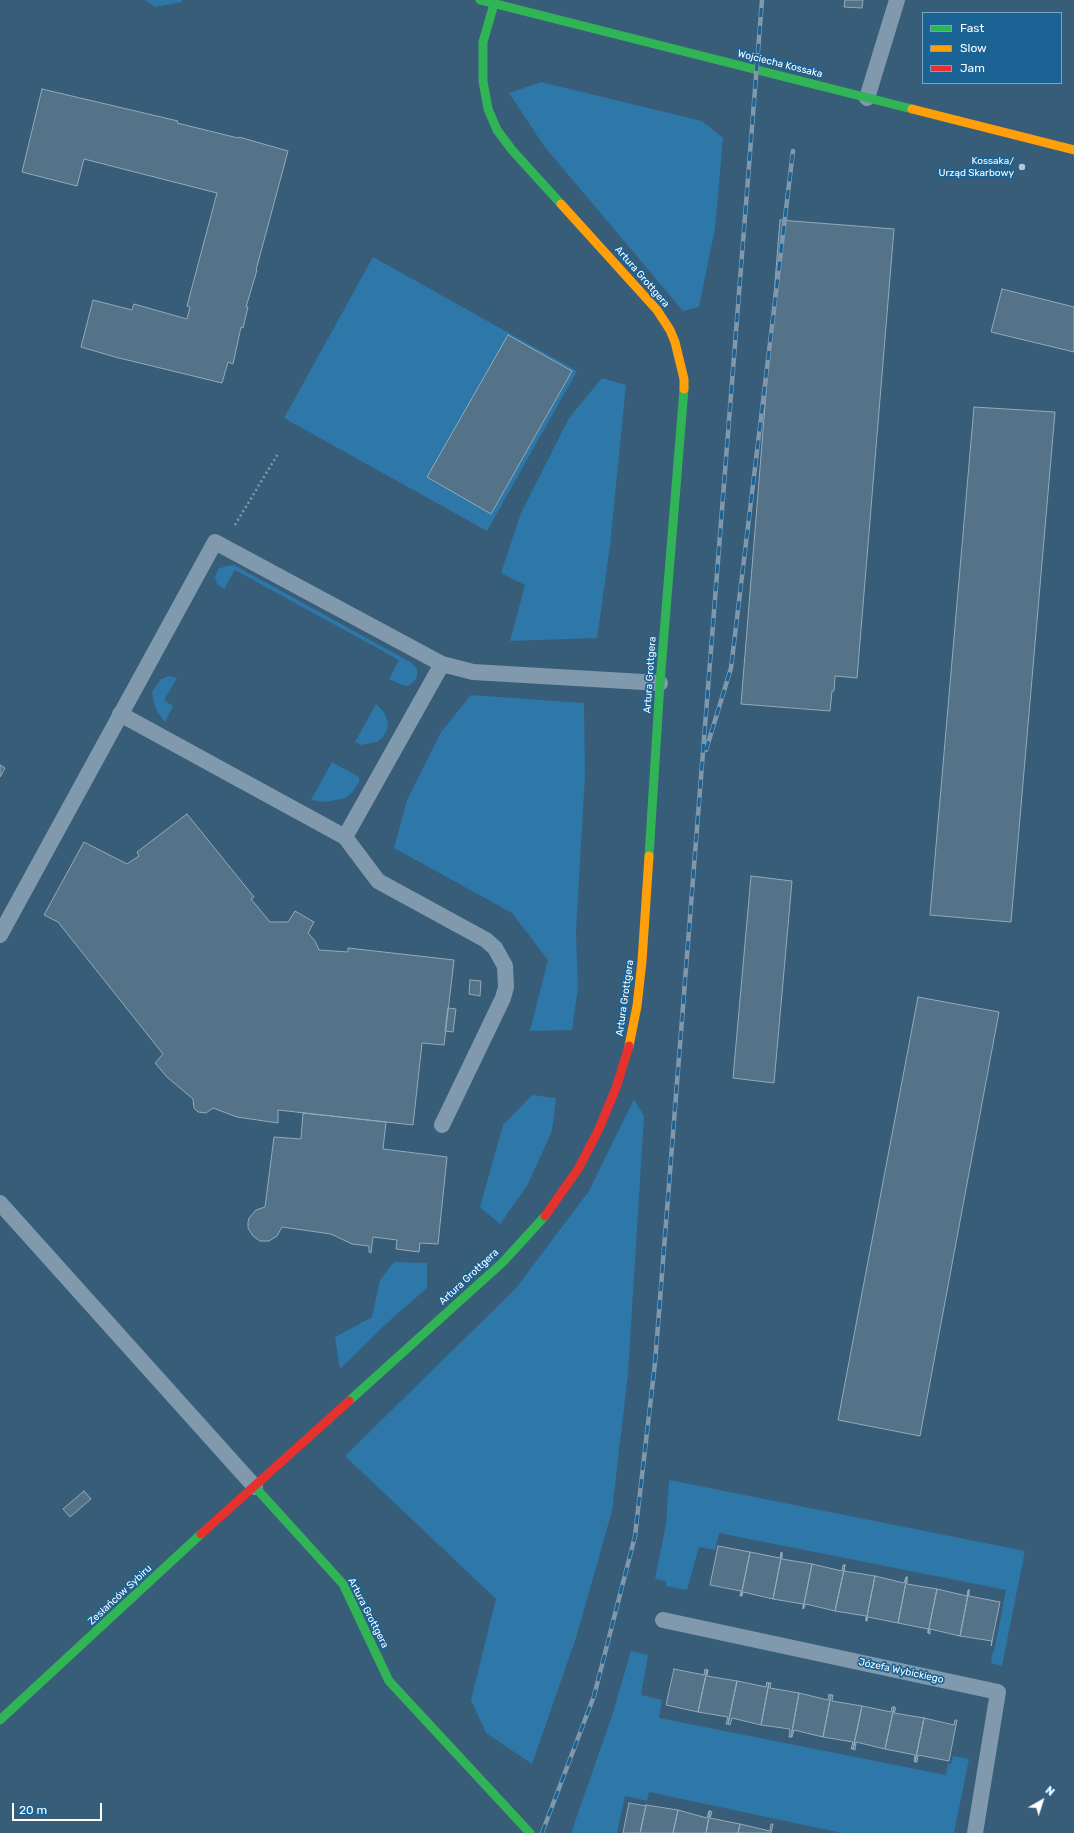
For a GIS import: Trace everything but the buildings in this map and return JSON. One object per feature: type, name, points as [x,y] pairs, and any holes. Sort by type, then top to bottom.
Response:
[{"type":"street","name":"Wojciecha Kossaka","points":[[480,0],[1074,150]]},
{"type":"street","name":"Artura Grottgera","points":[[494,4],[483,42],[483,81],[488,109],[497,130],[512,150],[657,310],[670,330],[679,355],[684,378],[684,394],[660,683],[642,961],[637,1006],[629,1048],[616,1088],[598,1131],[578,1169],[556,1202],[531,1233],[503,1262],[255,1487],[343,1584],[389,1681],[520,1824],[530,1833]]},
{"type":"street","name":"Zesłańców Sybiru","points":[[0,1720],[210,1526],[255,1487]]},
{"type":"lane","points":[[867,98],[897,0]]},
{"type":"lane","points":[[0,935],[215,542],[442,664],[473,672],[660,683]]},
{"type":"lane","points":[[345,837],[442,664]]},
{"type":"lane","points":[[120,714],[345,837],[378,881],[486,940],[495,948],[505,966],[506,987],[503,998],[442,1125]]},
{"type":"lane","points":[[0,1203],[255,1487]]},
{"type":"lane","name":"Józefa Wybickiego","points":[[663,1620],[998,1692],[975,1833]]},
{"type":"path","points":[[223,546],[280,452]]},
{"type":"shaded area","points":[[145,0],[182,0],[182,2],[155,7]]},
{"type":"shaded area","points":[[541,82],[702,121],[723,138],[715,229],[699,307],[683,311],[544,146],[509,93]]},
{"type":"shaded area","points":[[373,257],[577,371],[487,531],[284,418]]},
{"type":"shaded area","points":[[602,378],[626,385],[610,546],[597,638],[510,641],[525,585],[501,573],[521,513],[569,418]]},
{"type":"shaded area","points":[[234,565],[412,663],[417,669],[417,676],[414,682],[408,686],[389,679],[399,660],[235,570],[224,589],[217,584],[215,578],[218,569]]},
{"type":"shaded area","points":[[169,676],[177,678],[164,700],[173,706],[165,722],[158,713],[154,704],[152,692],[161,679]]},
{"type":"shaded area","points":[[471,695],[584,703],[585,775],[576,932],[578,987],[572,1030],[530,1031],[548,960],[512,913],[394,848],[407,800],[441,732]]},
{"type":"shaded area","points":[[376,704],[384,712],[388,722],[387,730],[383,737],[377,742],[361,745],[355,742]]},
{"type":"shaded area","points":[[332,762],[359,777],[359,782],[346,798],[325,802],[311,800]]},
{"type":"shaded area","points":[[532,1095],[556,1098],[552,1131],[527,1186],[500,1224],[480,1207],[503,1125]]},
{"type":"shaded area","points":[[634,1099],[644,1116],[628,1374],[612,1511],[576,1638],[532,1764],[486,1733],[471,1700],[496,1599],[345,1456],[516,1288],[589,1191]]},
{"type":"shaded area","points":[[394,1262],[427,1263],[427,1288],[388,1322],[340,1369],[335,1337],[372,1317],[380,1280]]},
{"type":"shaded area","points":[[669,1480],[1025,1551],[1002,1666],[991,1663],[1006,1590],[719,1533],[715,1550],[699,1547],[687,1590],[666,1586],[666,1581],[655,1579],[666,1524]]},
{"type":"shaded area","points":[[631,1651],[648,1655],[641,1695],[662,1700],[659,1718],[946,1775],[948,1764],[951,1764],[953,1756],[969,1759],[954,1833],[842,1833],[649,1792],[647,1801],[625,1796],[617,1833],[571,1833],[612,1716]]},
{"type":"railway","points":[[542,1833],[594,1696],[635,1536],[655,1363],[762,0]]},
{"type":"railway","points":[[706,750],[731,668],[793,151]]},
{"type":"traffic: fast","points":[[480,0],[912,109]]},
{"type":"traffic: fast","points":[[494,4],[483,42],[483,81],[488,109],[497,130],[512,150],[561,204]]},
{"type":"traffic: fast","points":[[649,856],[660,683],[684,389]]},
{"type":"traffic: fast","points":[[349,1401],[503,1262],[545,1216]]},
{"type":"traffic: fast","points":[[255,1487],[343,1584],[389,1681],[530,1833]]},
{"type":"traffic: fast","points":[[0,1720],[201,1534]]},
{"type":"traffic: slow","points":[[912,109],[1074,150]]},
{"type":"traffic: slow","points":[[561,204],[657,310],[670,330],[675,342],[684,379],[684,389]]},
{"type":"traffic: slow","points":[[629,1046],[637,1006],[642,961],[649,856]]},
{"type":"traffic: jam","points":[[545,1216],[578,1169],[598,1131],[616,1088],[629,1046]]},
{"type":"traffic: jam","points":[[201,1534],[349,1401]]},
{"type":"place","name":"Kossaka/ Urząd Skarbowy","points":[[1022,167]]}]
